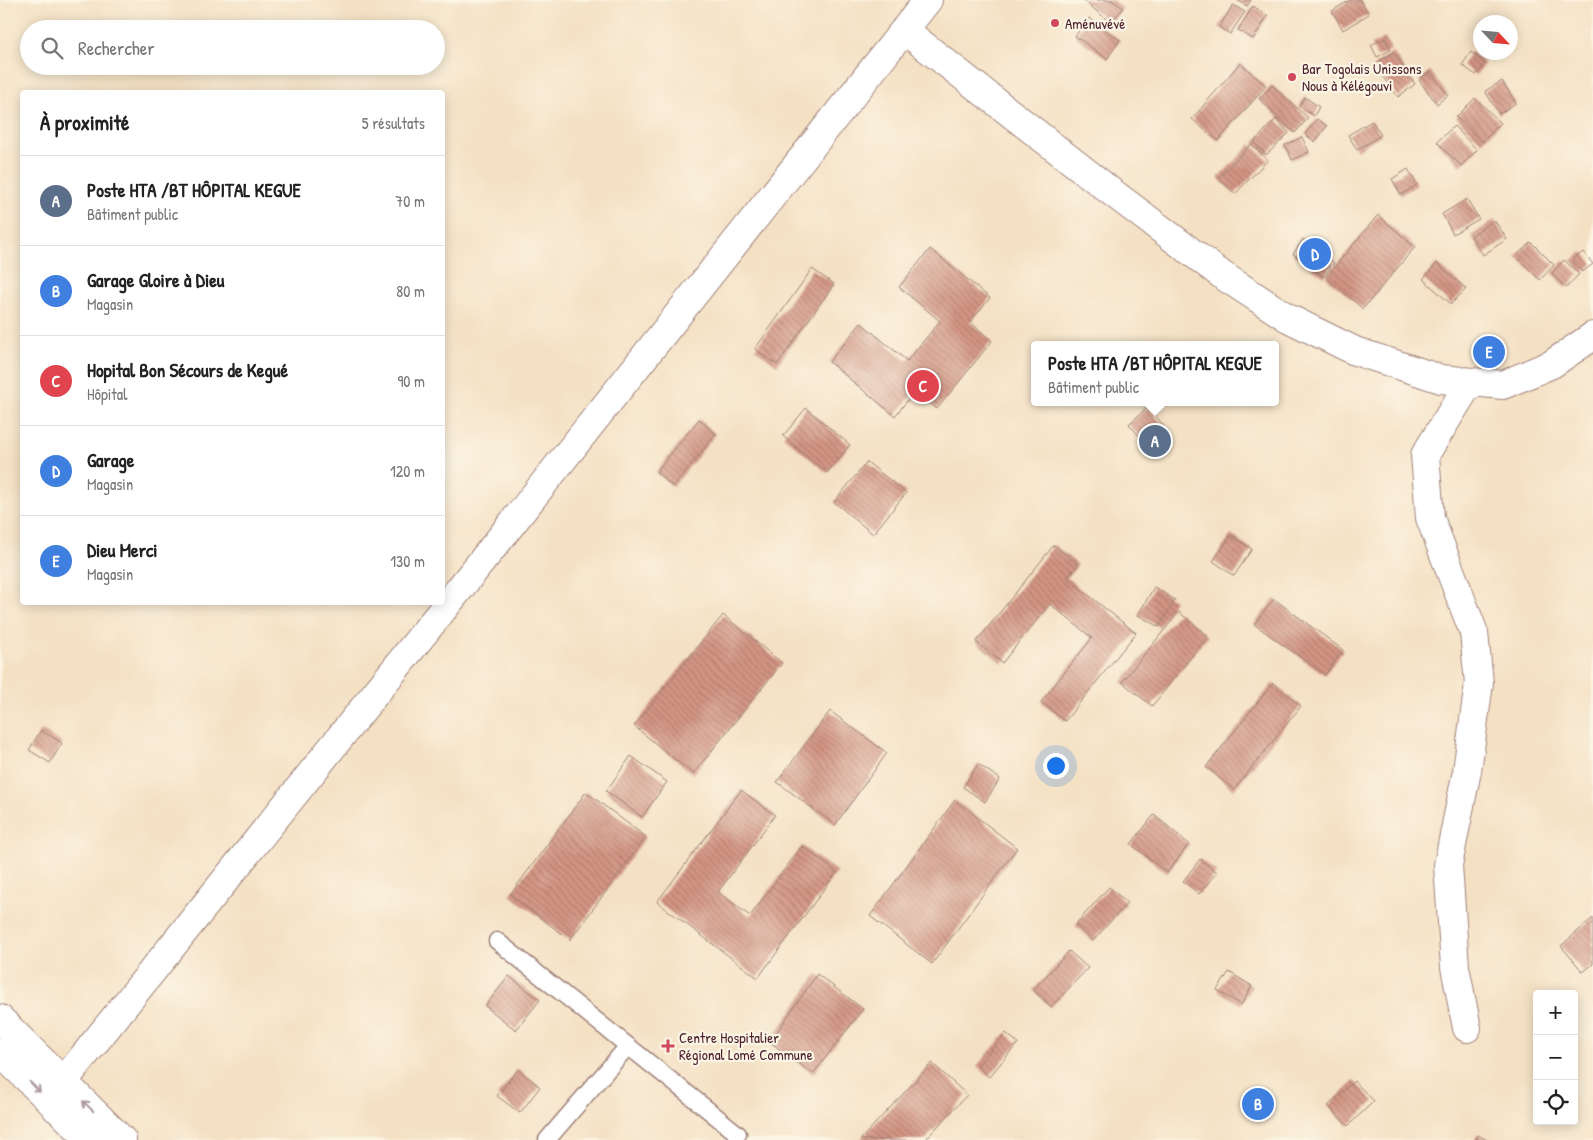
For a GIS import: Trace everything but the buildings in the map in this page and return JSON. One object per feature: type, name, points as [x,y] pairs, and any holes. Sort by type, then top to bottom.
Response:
[{"type":"main road","points":[[56,1108],[63,1082],[496,544],[928,0]]},
{"type":"main road","points":[[904,30],[1116,196],[1222,275],[1288,318],[1355,351],[1441,379],[1503,385],[1552,364],[1593,336]]},
{"type":"main road","points":[[1467,1028],[1455,967],[1448,865],[1467,771],[1479,683],[1474,633],[1430,518],[1425,455],[1470,382]]},
{"type":"main road","points":[[0,1019],[122,1140]]},
{"type":"main road","points":[[0,1052],[90,1140]]},
{"type":"lane","points":[[497,941],[738,1134]]},
{"type":"lane","points":[[547,1140],[628,1046]]},
{"type":"place","name":"Aménuvévé","points":[[1055,23]]},
{"type":"place","name":"Bar Togolais Unissons Nous à Kélégouvi","points":[[1292,77]]},
{"type":"place","name":"Garage","points":[[1315,254]]},
{"type":"place","name":"Dieu Merci","points":[[1489,352]]},
{"type":"place","name":"Hopital Bon Sécours de Kegué","points":[[923,386]]},
{"type":"place","name":"Poste HTA /BT HÔPITAL KEGUE","points":[[1155,441]]},
{"type":"place","name":"Centre Hospitalier Régional Lomé Commune","points":[[668,1046]]},
{"type":"place","name":"Garage Gloire à Dieu","points":[[1258,1104]]}]
